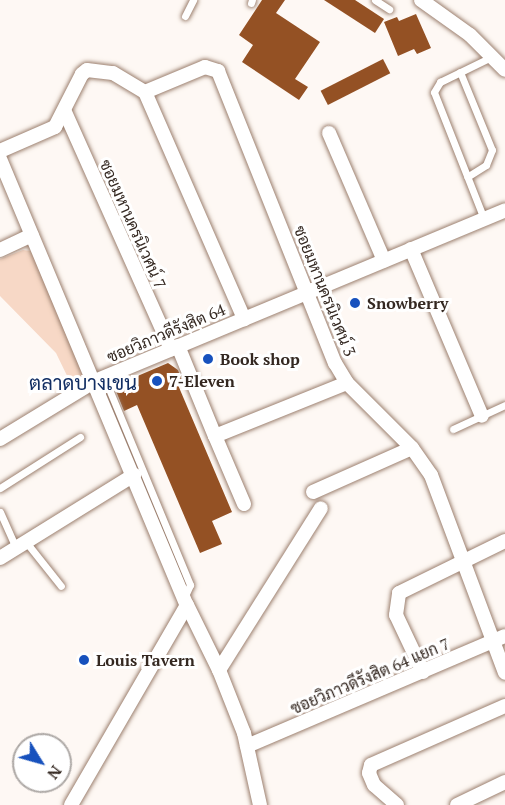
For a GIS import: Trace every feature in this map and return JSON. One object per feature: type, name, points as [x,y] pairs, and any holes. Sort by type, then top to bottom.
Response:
[{"type":"street","points":[[421,0],[493,56],[505,70]]},
{"type":"street","name":"ซอยมหานครนิเวศน์ 3","points":[[145,92],[213,68],[309,292],[318,323],[347,383],[412,448],[431,475],[491,642],[505,673]]},
{"type":"street","points":[[0,151],[56,127],[82,74],[87,70],[113,73],[145,92],[244,319]]},
{"type":"street","name":"ซอยมหานครนิเวศน์ 7","points":[[65,112],[175,348],[244,504]]},
{"type":"street","points":[[329,133],[384,261]]},
{"type":"street","points":[[0,159],[32,235],[100,379],[0,439]]},
{"type":"street","name":"ซอยวิภาวดีรังสิต 64","points":[[260,805],[247,746],[219,670],[186,601],[134,475],[100,379],[505,210]]},
{"type":"street","points":[[0,250],[32,235]]},
{"type":"street","points":[[411,249],[482,416]]},
{"type":"street","points":[[214,436],[347,383]]},
{"type":"street","points":[[313,492],[412,448]]},
{"type":"street","points":[[0,558],[134,475]]},
{"type":"street","points":[[219,670],[321,508]]},
{"type":"street","points":[[423,672],[396,615],[399,593],[505,541]]},
{"type":"street","points":[[71,805],[186,601]]},
{"type":"street","name":"ซอยวิภาวดีรังสิต 64 แยก 7","points":[[247,746],[505,636]]},
{"type":"street","points":[[397,805],[374,785],[369,773],[371,765],[505,706]]},
{"type":"street","points":[[457,805],[505,782]]},
{"type":"lane","points":[[185,16],[193,0]]},
{"type":"lane","points":[[375,0],[389,9]]},
{"type":"lane","points":[[484,219],[434,92],[440,82],[493,56]]},
{"type":"lane","points":[[460,72],[492,150],[486,165],[467,177]]},
{"type":"lane","points":[[100,379],[190,585],[186,601]]},
{"type":"lane","points":[[453,429],[505,405]]},
{"type":"lane","points":[[0,488],[80,437]]},
{"type":"lane","points":[[0,512],[21,545],[61,586]]},
{"type":"shaded area","points":[[23,250],[31,251],[87,380],[73,388],[56,353],[0,296],[0,259]]},
{"type":"building","points":[[262,0],[285,0],[276,13],[320,42],[295,79],[308,87],[299,100],[242,62],[253,45],[239,35]]},
{"type":"building","points":[[324,0],[355,0],[384,19],[375,33]]},
{"type":"building","points":[[416,14],[431,48],[417,54],[414,49],[398,56],[384,22],[397,17],[399,21]]},
{"type":"building","points":[[383,59],[390,73],[328,105],[321,91]]},
{"type":"building","points":[[168,363],[178,370],[183,383],[178,385],[232,512],[212,521],[222,544],[200,553],[137,405],[124,411],[114,386]]},
{"type":"place","name":"Snowberry","points":[[355,303]]},
{"type":"place","name":"Book shop","points":[[208,359]]},
{"type":"place","name":"7-Eleven","points":[[157,381]]},
{"type":"place","name":"Louis Tavern","points":[[84,660]]},
{"type":"district","name":"ตลาดบางเขน","points":[[83,382]]}]
